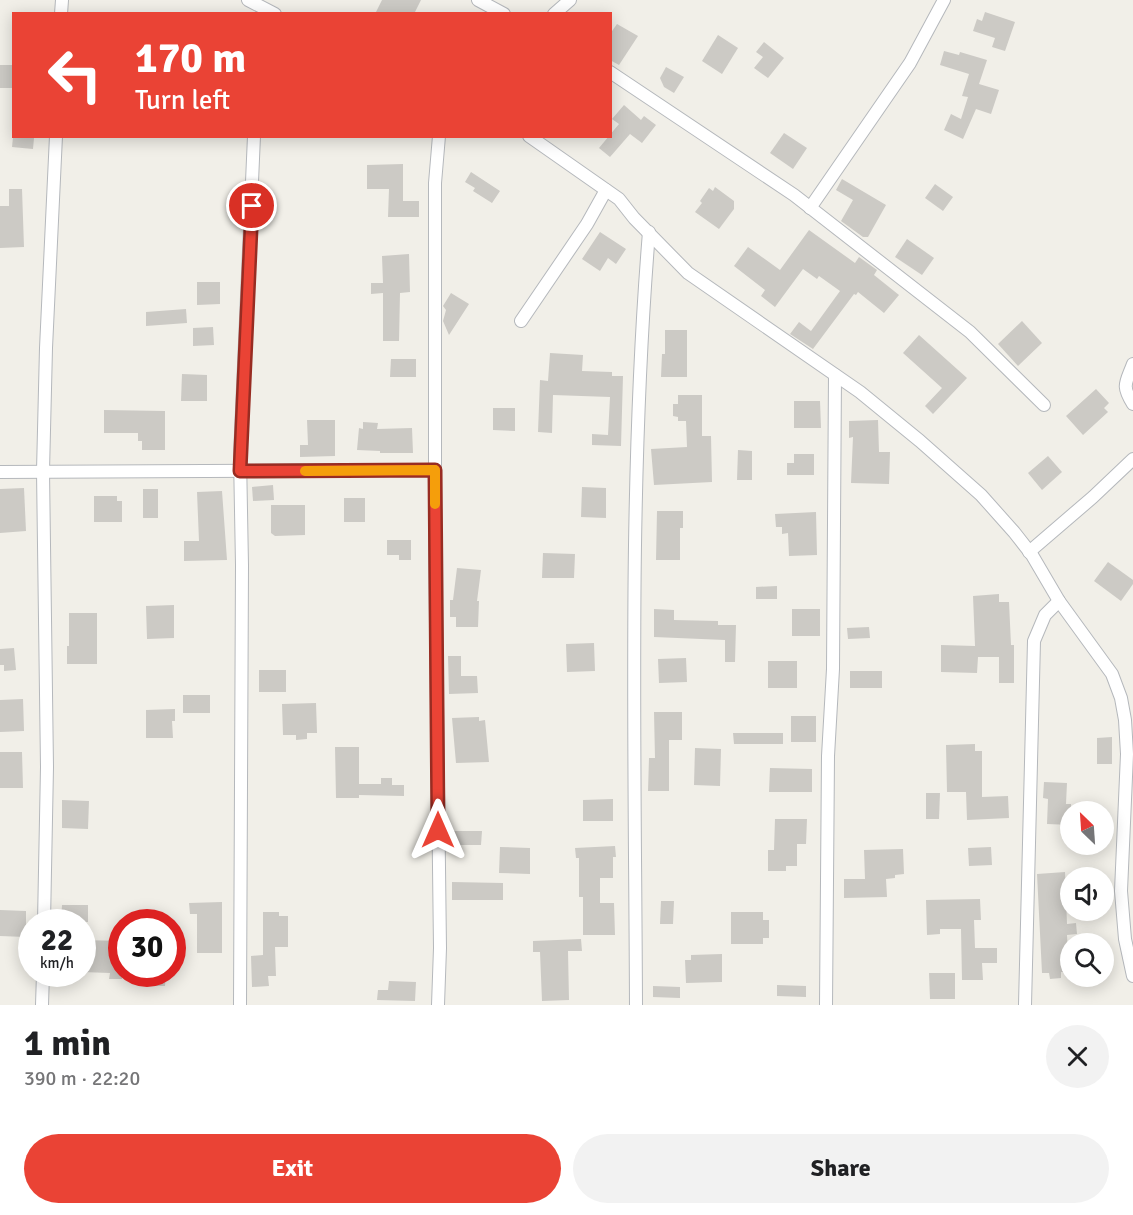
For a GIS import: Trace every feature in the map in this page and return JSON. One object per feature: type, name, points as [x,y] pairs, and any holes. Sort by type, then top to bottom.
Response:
[{"type":"street","points":[[556,12],[570,0]]},
{"type":"street","points":[[810,208],[910,63],[944,0]]},
{"type":"street","points":[[251,5],[270,12]]},
{"type":"street","points":[[484,6],[499,12]]},
{"type":"street","points":[[612,73],[794,195],[970,332],[1044,405]]},
{"type":"street","points":[[44,909],[47,767],[43,471],[56,138]]},
{"type":"street","points":[[240,1005],[242,577],[240,471],[254,138]]},
{"type":"street","points":[[438,1005],[440,948],[435,470],[435,183],[439,138]]},
{"type":"street","points":[[532,138],[619,199],[634,218],[688,273],[860,392],[920,441],[981,495],[1029,552],[1059,600],[1112,674],[1121,698],[1127,754],[1128,853],[1122,913],[1133,976]]},
{"type":"street","points":[[521,321],[587,224],[606,190]]},
{"type":"street","points":[[636,1005],[637,493],[643,310],[649,232]]},
{"type":"street","points":[[1133,364],[1124,385],[1133,404]]},
{"type":"street","points":[[826,1005],[828,756],[833,669],[835,375]]},
{"type":"street","points":[[1029,552],[1133,459]]},
{"type":"street","points":[[0,471],[435,470]]},
{"type":"street","points":[[1025,1005],[1034,641],[1045,615],[1059,600]]},
{"type":"street","points":[[42,1005],[43,987]]},
{"type":"building","points":[[382,0],[421,0],[415,12],[376,12]]},
{"type":"building","points":[[985,12],[1015,22],[1005,51],[992,47],[995,38],[973,31],[977,19],[982,21]]},
{"type":"building","points":[[617,24],[638,36],[619,65],[612,61],[612,31]]},
{"type":"building","points":[[718,35],[738,48],[722,74],[702,61]]},
{"type":"building","points":[[764,42],[784,58],[768,78],[754,68],[763,57],[756,52]]},
{"type":"building","points":[[944,51],[959,55],[960,52],[987,60],[979,84],[999,90],[991,114],[976,109],[963,139],[944,130],[951,114],[961,119],[968,97],[962,96],[969,74],[940,65]]},
{"type":"building","points":[[0,65],[12,65],[12,88],[0,88]]},
{"type":"building","points":[[666,67],[684,77],[674,93],[664,87],[660,78]]},
{"type":"building","points":[[624,105],[641,120],[644,116],[656,125],[642,143],[630,134],[610,157],[599,148],[607,138],[612,138],[612,132],[619,124],[612,119]]},
{"type":"building","points":[[784,133],[807,148],[793,169],[770,153]]},
{"type":"building","points":[[13,138],[34,138],[33,149],[12,147]]},
{"type":"building","points":[[403,164],[403,201],[419,201],[419,217],[388,217],[389,189],[367,189],[367,165]]},
{"type":"building","points":[[471,172],[500,191],[492,203],[473,191],[475,188],[465,182]]},
{"type":"building","points":[[842,179],[886,205],[868,237],[863,237],[841,221],[853,200],[836,190]]},
{"type":"building","points":[[935,184],[953,197],[943,211],[925,198]]},
{"type":"building","points":[[715,187],[734,201],[734,209],[719,229],[695,212],[709,188],[713,191]]},
{"type":"building","points":[[9,189],[22,189],[24,247],[0,248],[0,206],[9,206]]},
{"type":"building","points":[[809,230],[855,263],[859,257],[877,270],[874,275],[899,295],[884,313],[858,292],[854,294],[813,349],[790,334],[799,322],[811,331],[840,291],[819,276],[817,279],[803,269],[775,307],[761,296],[765,290],[734,266],[748,247],[780,270]]},
{"type":"building","points":[[600,232],[626,249],[616,264],[608,258],[600,271],[582,259]]},
{"type":"building","points":[[907,239],[934,258],[922,275],[895,257]]},
{"type":"building","points":[[409,254],[410,292],[400,293],[399,341],[383,341],[383,293],[371,294],[371,283],[383,283],[382,256]]},
{"type":"building","points":[[197,282],[220,282],[220,304],[197,305]]},
{"type":"building","points":[[451,293],[469,304],[449,335],[443,321],[446,310],[443,306]]},
{"type":"building","points":[[186,309],[187,323],[146,326],[146,312]]},
{"type":"building","points":[[1022,321],[1042,343],[1018,366],[998,344]]},
{"type":"building","points":[[213,327],[214,345],[193,346],[193,328]]},
{"type":"building","points":[[665,330],[687,330],[687,377],[661,377],[662,354],[665,354]]},
{"type":"building","points":[[919,335],[967,378],[933,414],[925,406],[942,388],[903,353]]},
{"type":"building","points":[[550,353],[583,355],[582,371],[612,372],[612,376],[623,376],[621,446],[592,445],[592,434],[608,435],[610,397],[553,395],[552,433],[538,432],[540,380],[548,381]]},
{"type":"building","points":[[391,359],[416,359],[416,377],[390,377]]},
{"type":"building","points":[[182,374],[207,375],[207,401],[181,401]]},
{"type":"building","points":[[1096,389],[1109,403],[1104,408],[1108,412],[1083,435],[1066,416]]},
{"type":"building","points":[[678,395],[702,395],[702,436],[711,436],[712,482],[654,485],[651,449],[687,447],[686,421],[678,421],[678,417],[673,416],[673,404],[678,404]]},
{"type":"building","points":[[794,401],[820,401],[821,428],[794,428]]},
{"type":"building","points":[[493,408],[515,408],[515,431],[493,430]]},
{"type":"building","points":[[104,410],[165,411],[165,450],[142,450],[142,441],[138,441],[138,433],[104,433]]},
{"type":"building","points":[[307,420],[335,420],[335,456],[300,457],[300,445],[308,445]]},
{"type":"building","points":[[878,420],[879,452],[890,452],[889,484],[851,483],[853,437],[849,438],[849,421]]},
{"type":"building","points":[[363,422],[378,423],[377,429],[412,428],[413,453],[357,450],[359,428],[363,429]]},
{"type":"building","points":[[738,450],[752,451],[752,480],[737,480]]},
{"type":"building","points":[[794,454],[814,454],[814,475],[787,475],[787,463],[794,463]]},
{"type":"building","points":[[1048,456],[1062,472],[1042,490],[1028,473]]},
{"type":"building","points":[[273,485],[274,500],[253,501],[252,487]]},
{"type":"building","points":[[582,487],[606,488],[606,518],[581,517]]},
{"type":"building","points":[[24,488],[26,531],[0,533],[0,489]]},
{"type":"building","points":[[143,489],[158,489],[158,518],[143,518]]},
{"type":"building","points":[[222,491],[227,560],[184,561],[184,541],[199,541],[197,492]]},
{"type":"building","points":[[94,496],[117,496],[117,501],[122,501],[122,522],[94,522]]},
{"type":"building","points":[[344,498],[365,498],[365,522],[344,522]]},
{"type":"building","points":[[271,505],[305,505],[305,535],[275,536],[271,533]]},
{"type":"building","points":[[657,511],[683,511],[683,528],[680,528],[680,560],[656,560]]},
{"type":"building","points":[[816,512],[817,555],[789,556],[788,533],[782,534],[782,527],[776,527],[775,514]]},
{"type":"building","points":[[387,540],[411,540],[411,560],[399,560],[399,555],[387,555]]},
{"type":"building","points":[[543,553],[575,554],[574,578],[542,578]]},
{"type":"building","points":[[1108,562],[1133,580],[1133,584],[1121,601],[1094,581]]},
{"type":"building","points":[[457,568],[481,570],[477,601],[479,601],[478,627],[456,627],[456,617],[450,617],[450,600],[453,600]]},
{"type":"building","points":[[777,586],[777,599],[756,599],[756,587]]},
{"type":"building","points":[[999,594],[999,602],[1009,602],[1011,645],[1014,645],[1014,683],[999,683],[999,657],[978,657],[977,673],[941,672],[941,645],[975,646],[973,596]]},
{"type":"building","points":[[174,605],[174,638],[147,639],[146,606]]},
{"type":"building","points":[[654,609],[674,610],[674,620],[718,621],[718,625],[736,625],[735,662],[725,662],[725,640],[654,637]]},
{"type":"building","points":[[792,609],[820,609],[820,636],[792,636]]},
{"type":"building","points":[[69,613],[97,613],[97,664],[67,664]]},
{"type":"building","points":[[869,627],[870,638],[848,639],[847,628]]},
{"type":"building","points":[[594,643],[595,671],[567,672],[566,644]]},
{"type":"building","points":[[14,648],[16,670],[4,671],[4,665],[0,665],[0,649]]},
{"type":"building","points":[[448,656],[461,656],[461,676],[477,676],[478,693],[449,694]]},
{"type":"building","points":[[686,658],[687,682],[659,683],[658,659]]},
{"type":"building","points":[[768,661],[797,661],[797,688],[768,688]]},
{"type":"building","points":[[259,670],[286,670],[286,692],[259,692]]},
{"type":"building","points":[[850,671],[882,671],[882,688],[850,688]]},
{"type":"building","points":[[183,695],[210,695],[210,713],[183,713]]},
{"type":"building","points":[[23,699],[24,731],[0,732],[0,700]]},
{"type":"building","points":[[316,703],[317,733],[307,733],[307,739],[296,740],[296,735],[283,735],[282,704]]},
{"type":"building","points":[[175,709],[175,721],[172,721],[173,738],[146,738],[146,710]]},
{"type":"building","points":[[654,712],[682,712],[682,740],[669,740],[669,791],[648,791],[649,758],[655,758]]},
{"type":"building","points":[[791,716],[816,716],[816,742],[791,742]]},
{"type":"building","points":[[479,717],[479,721],[485,720],[489,762],[456,763],[452,718]]},
{"type":"building","points":[[733,733],[783,733],[783,744],[734,744]]},
{"type":"building","points":[[1112,737],[1112,764],[1097,764],[1097,738]]},
{"type":"building","points":[[975,744],[975,751],[982,751],[982,797],[1008,796],[1009,818],[967,820],[966,792],[947,792],[946,745]]},
{"type":"building","points":[[335,747],[359,747],[359,784],[381,784],[381,778],[392,778],[392,785],[404,785],[404,796],[359,795],[359,798],[336,798]]},
{"type":"building","points":[[695,748],[721,749],[720,786],[694,785]]},
{"type":"building","points":[[0,752],[22,752],[23,788],[0,788]]},
{"type":"building","points":[[770,768],[812,769],[812,792],[769,792]]},
{"type":"building","points":[[1044,782],[1067,783],[1066,801],[1060,801],[1060,825],[1047,824],[1048,799],[1043,798]]},
{"type":"building","points":[[926,793],[940,793],[939,819],[926,819]]},
{"type":"building","points":[[613,799],[613,821],[583,821],[583,800]]},
{"type":"building","points":[[62,800],[89,801],[88,829],[62,828]]},
{"type":"building","points":[[775,819],[807,819],[806,844],[797,844],[797,866],[786,866],[786,871],[768,871],[768,850],[774,850]]},
{"type":"building","points":[[452,831],[482,831],[481,845],[452,845]]},
{"type":"building","points":[[615,846],[613,878],[600,878],[600,903],[614,903],[615,935],[583,935],[583,897],[579,897],[579,858],[576,858],[575,848]]},
{"type":"building","points":[[500,847],[530,848],[530,874],[499,873]]},
{"type":"building","points":[[991,847],[992,865],[969,866],[968,848]]},
{"type":"building","points":[[903,849],[904,874],[886,879],[887,897],[844,898],[844,879],[865,879],[864,850]]},
{"type":"building","points":[[1060,872],[1060,921],[1067,921],[1067,924],[1076,923],[1077,933],[1060,933],[1060,978],[1050,979],[1049,973],[1042,973],[1037,874]]},
{"type":"building","points":[[452,882],[503,883],[503,900],[452,900]]},
{"type":"building","points":[[980,899],[981,920],[974,920],[975,948],[997,948],[997,963],[982,963],[983,980],[962,980],[961,929],[940,929],[940,934],[927,935],[926,900]]},
{"type":"building","points":[[661,901],[674,901],[673,924],[660,924]]},
{"type":"building","points":[[222,902],[222,953],[197,953],[197,914],[190,914],[189,903]]},
{"type":"building","points":[[62,905],[88,905],[88,909],[62,909]]},
{"type":"building","points":[[0,910],[18,911],[18,937],[0,936]]},
{"type":"building","points":[[263,912],[279,912],[279,916],[288,916],[288,947],[275,947],[276,976],[268,976],[269,986],[252,987],[251,956],[263,955]]},
{"type":"building","points":[[731,912],[763,912],[763,920],[769,920],[769,938],[763,938],[763,944],[731,944]]},
{"type":"building","points":[[581,939],[582,951],[568,951],[569,1000],[542,1001],[540,952],[533,952],[533,941]]},
{"type":"building","points":[[96,940],[108,941],[108,973],[96,972]]},
{"type":"building","points":[[722,954],[722,982],[686,983],[685,960],[691,960],[691,955]]},
{"type":"building","points":[[929,973],[955,973],[955,999],[930,999]]},
{"type":"building","points":[[389,981],[416,982],[415,1001],[377,1000],[378,990],[388,990]]},
{"type":"building","points":[[777,985],[806,986],[806,997],[777,996]]},
{"type":"building","points":[[653,986],[680,987],[680,998],[653,997]]},
{"type":"slow traffic","points":[[305,471],[435,470],[435,504]]},
{"type":"route","points":[[252,206],[240,471],[435,470],[438,830]]}]
